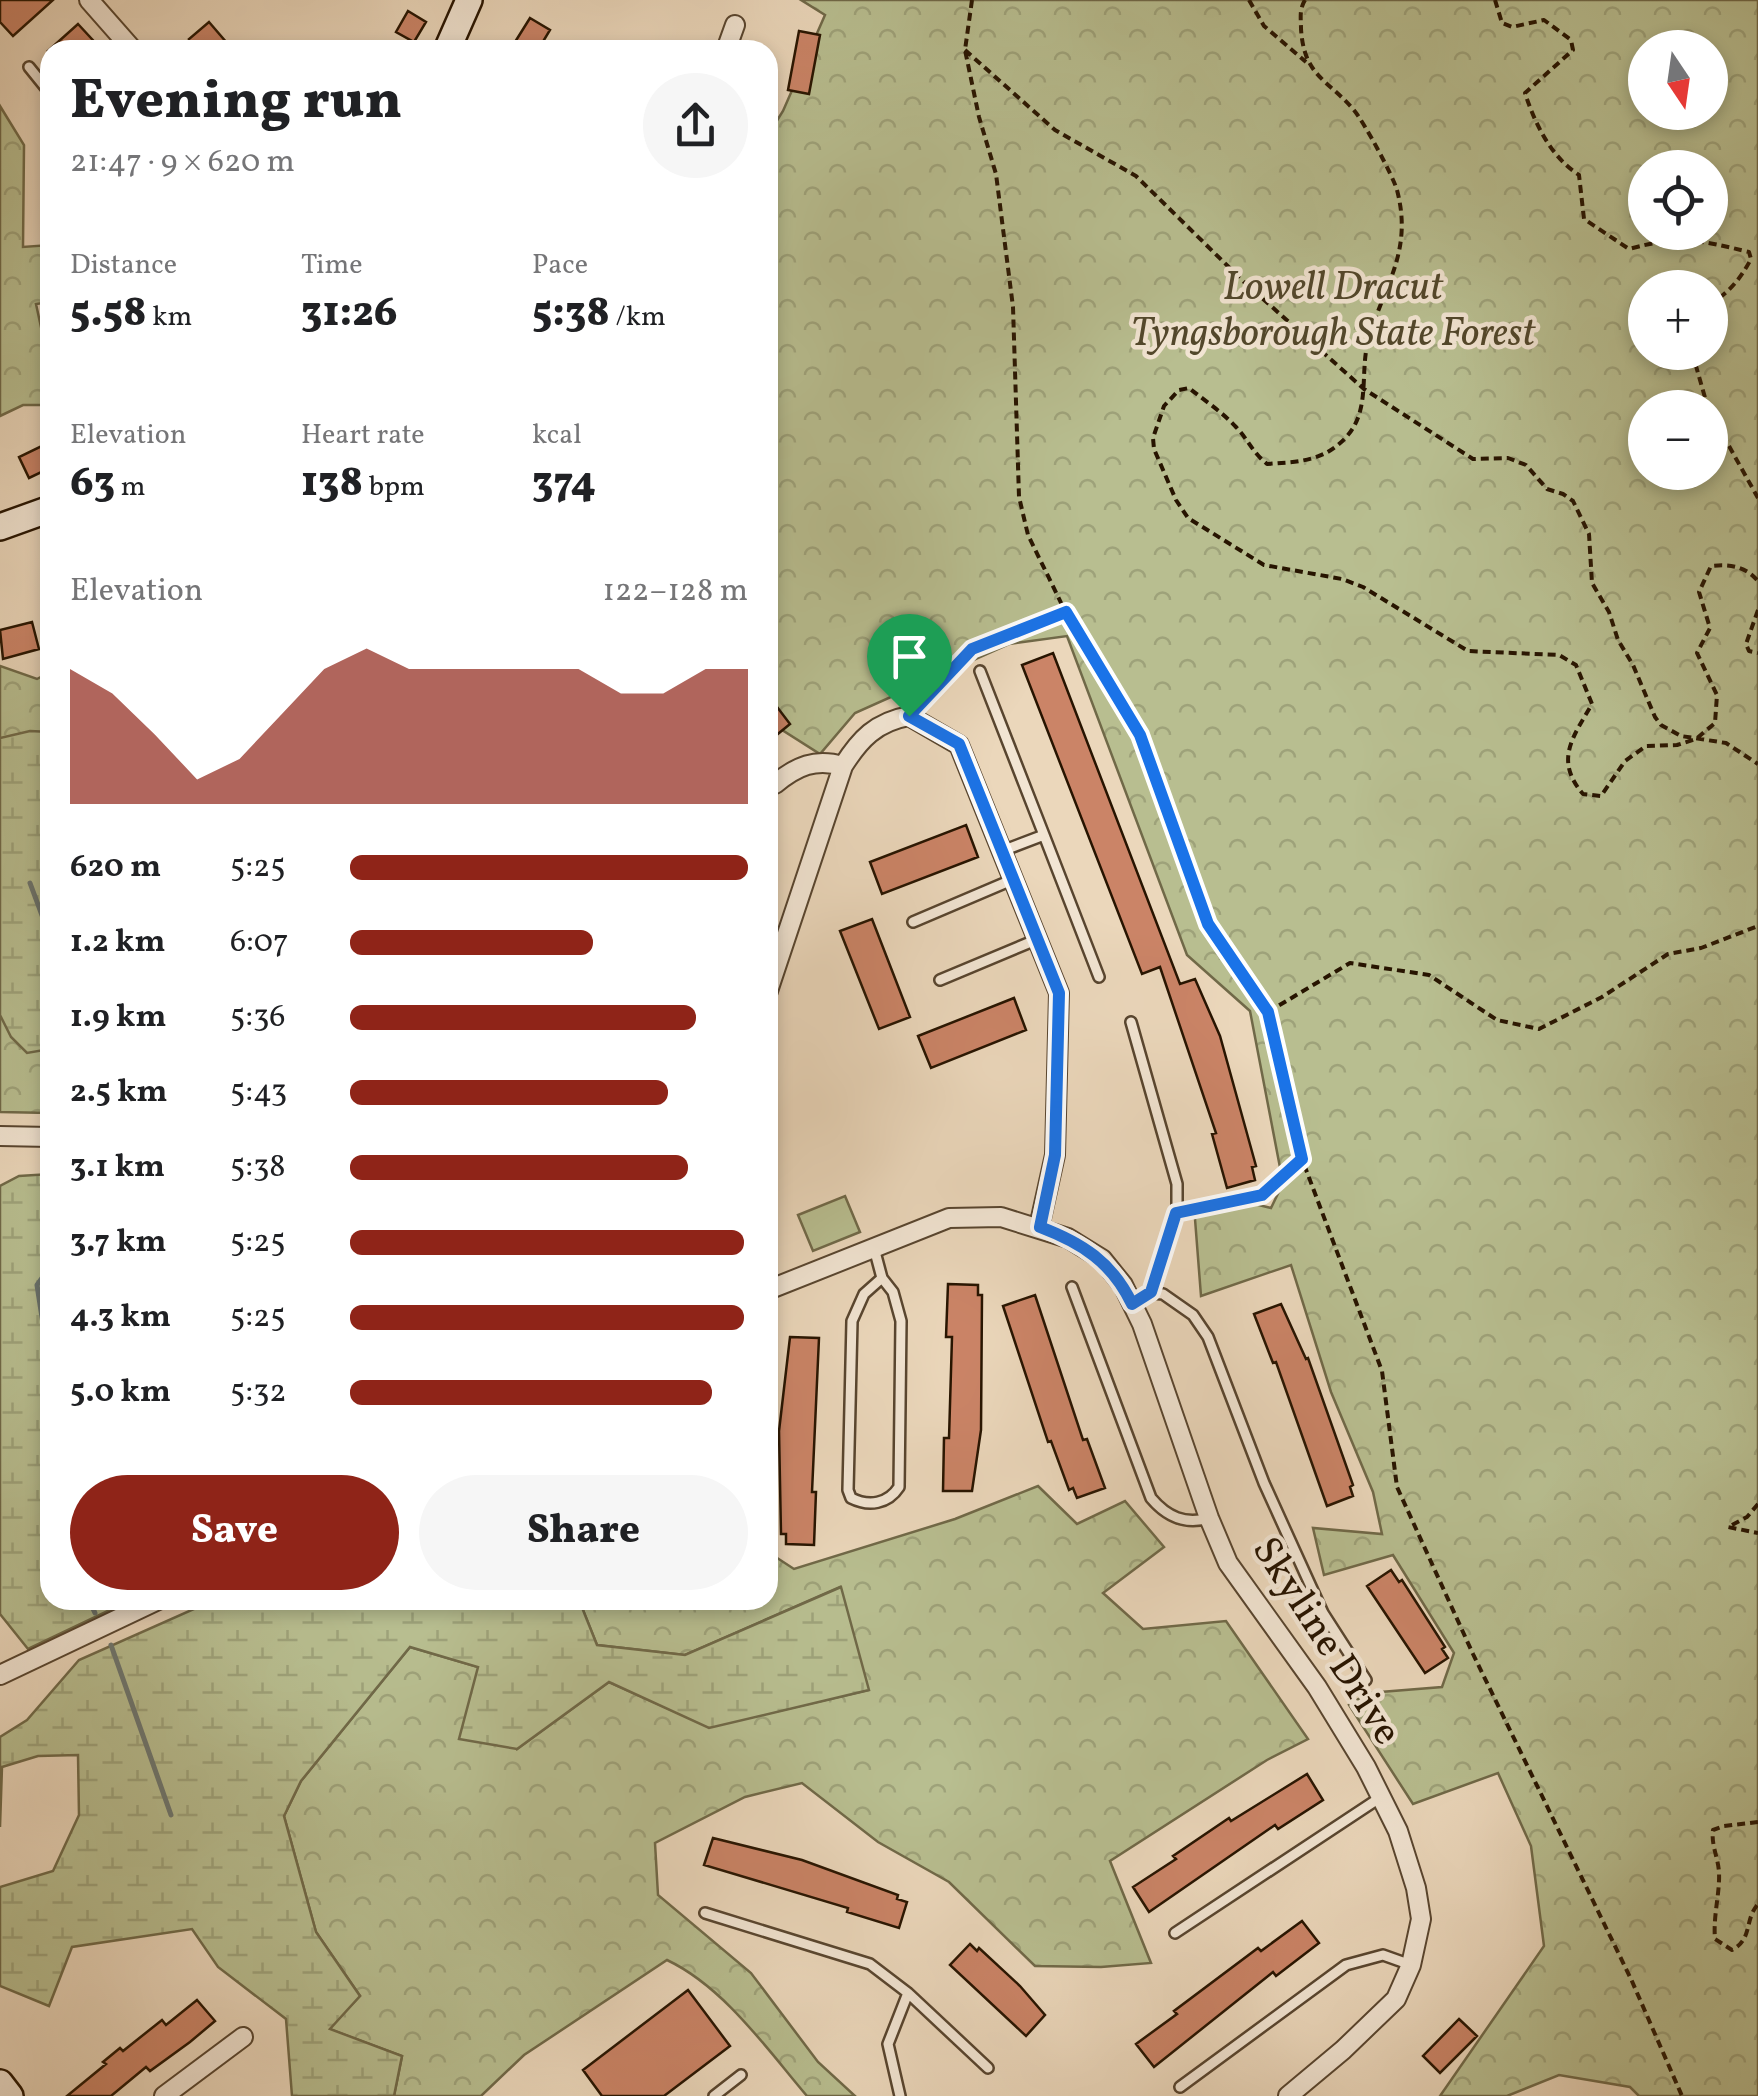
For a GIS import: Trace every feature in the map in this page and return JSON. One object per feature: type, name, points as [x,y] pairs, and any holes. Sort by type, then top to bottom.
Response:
[{"type":"street","points":[[90,0],[124,40]]},
{"type":"street","points":[[451,40],[469,0]]},
{"type":"street","points":[[730,40],[735,25]]},
{"type":"street","points":[[0,527],[40,512]]},
{"type":"street","points":[[778,962],[843,766],[858,741],[886,720],[909,716],[959,744],[1059,993],[1055,1155],[1040,1227]]},
{"type":"street","points":[[778,784],[811,762],[843,766]]},
{"type":"street","points":[[0,1136],[40,1138]]},
{"type":"street","name":"Skyline Drive","points":[[778,1286],[948,1218],[1001,1217],[1068,1238],[1102,1259],[1123,1285],[1142,1324],[1228,1563],[1317,1688],[1381,1796],[1398,1831],[1416,1888],[1422,1920],[1411,1965],[1396,1999],[1288,2096]]},
{"type":"street","points":[[0,1675],[137,1610]]},
{"type":"street","points":[[164,2096],[243,2037]]},
{"type":"street","points":[[0,2083],[10,2096]]},
{"type":"lane","points":[[29,67],[40,81]]},
{"type":"lane","points":[[980,672],[1100,977]]},
{"type":"lane","points":[[1002,850],[1044,834]]},
{"type":"lane","points":[[913,922],[1014,879]]},
{"type":"lane","points":[[940,980],[1038,940]]},
{"type":"lane","points":[[1131,1022],[1177,1184],[1176,1213],[1151,1292],[1132,1304]]},
{"type":"lane","points":[[874,1248],[901,1321],[899,1487],[886,1500],[860,1503],[851,1498],[848,1490],[852,1322],[864,1294],[882,1278]]},
{"type":"lane","points":[[1072,1287],[1151,1498],[1168,1514],[1188,1522],[1209,1518]]},
{"type":"lane","points":[[1151,1292],[1177,1301],[1208,1337],[1264,1483],[1323,1613],[1366,1680]]},
{"type":"lane","points":[[1174,1933],[1381,1796]]},
{"type":"lane","points":[[706,1913],[870,1964],[988,2068]]},
{"type":"lane","points":[[1180,2087],[1346,1965],[1383,1956],[1411,1965]]},
{"type":"lane","points":[[900,2096],[888,2044],[908,1994]]},
{"type":"lane","points":[[714,2096],[741,2074]]},
{"type":"path","points":[[972,0],[965,50],[996,174],[1010,288],[1020,498],[1028,535],[1066,612],[1140,735],[1208,924],[1268,1012],[1302,1159],[1382,1371],[1397,1488],[1631,1979],[1682,2096]]},
{"type":"path","points":[[1249,0],[1264,26],[1355,110],[1396,189],[1398,267],[1368,340],[1361,416],[1340,443],[1312,460],[1268,464],[1250,450],[1233,423],[1189,388],[1179,390],[1164,406],[1153,438],[1154,448],[1188,518],[1264,565],[1363,586],[1468,651],[1559,655],[1576,664],[1592,704],[1570,742],[1567,764],[1571,780],[1583,794],[1601,796],[1626,761],[1646,746],[1696,739],[1715,724],[1717,695],[1698,653],[1710,628],[1698,592],[1711,566],[1732,564],[1758,581]]},
{"type":"path","points":[[1305,0],[1300,9],[1308,64]]},
{"type":"path","points":[[1495,0],[1502,23],[1512,27],[1544,20],[1571,40],[1573,50],[1525,93],[1535,125],[1579,175],[1584,219],[1630,249],[1662,240],[1695,238],[1749,252],[1751,259],[1746,269],[1728,291]]},
{"type":"path","points":[[965,50],[1055,130],[1136,176],[1244,282],[1364,389],[1474,460],[1508,458],[1526,465],[1546,489],[1573,501],[1590,534],[1592,583],[1609,612],[1655,717],[1681,736],[1726,743],[1758,764]]},
{"type":"path","points":[[1728,444],[1758,498]]},
{"type":"path","points":[[1758,610],[1746,644],[1749,651],[1758,652]]},
{"type":"path","points":[[909,716],[972,649],[1066,612]]},
{"type":"path","points":[[1268,1012],[1350,963],[1429,975],[1497,1020],[1539,1029],[1602,998],[1668,954],[1701,948],[1758,926]]},
{"type":"path","points":[[1176,1213],[1262,1195],[1302,1159]]},
{"type":"path","points":[[1758,1504],[1747,1517],[1728,1527],[1758,1533]]},
{"type":"path","points":[[1758,1822],[1714,1830],[1712,1840],[1719,1872],[1713,1916],[1715,1938],[1732,1950],[1742,1945],[1748,1936],[1750,1914],[1758,1904]]},
{"type":"green space","name":"Lowell Dracut Tyngsborough State Forest","points":[[801,0],[1758,0],[1758,2096],[1639,2096],[1630,2087],[1559,2075],[1507,2096],[1440,2096],[1544,1946],[1531,1846],[1498,1773],[1413,1804],[1349,1705],[1368,1693],[1442,1687],[1454,1653],[1393,1555],[1324,1575],[1313,1528],[1382,1534],[1373,1492],[1331,1392],[1291,1265],[1201,1296],[1194,1206],[1230,1198],[1271,1208],[1283,1183],[1250,1011],[1187,955],[1067,636],[1009,644],[855,713],[820,754],[778,727],[778,119],[825,15]]},
{"type":"green space","points":[[0,106],[24,145],[23,247],[40,246],[40,303],[36,304],[40,322],[40,405],[23,405],[0,416]]},
{"type":"green space","points":[[0,666],[40,677],[40,1113],[0,1112]]},
{"type":"green space","points":[[40,732],[40,1051],[27,1053],[11,1037],[0,1015],[0,738]]},
{"type":"green space","points":[[40,1175],[40,1610],[110,1610],[28,1649],[0,1614],[0,1186],[19,1176]]},
{"type":"green space","points":[[845,1196],[860,1232],[813,1251],[798,1215]]},
{"type":"green space","points":[[1038,1486],[1077,1524],[1125,1501],[1164,1547],[1103,1593],[1143,1629],[1226,1621],[1308,1739],[1267,1760],[1110,1861],[1151,1963],[1035,1966],[949,1882],[878,1842],[802,1783],[745,1797],[655,1843],[658,1895],[751,1973],[818,2062],[855,2096],[807,2096],[726,2003],[667,1960],[524,2055],[481,2096],[394,2096],[402,2056],[329,2029],[360,1996],[316,1932],[284,1816],[301,1781],[410,1647],[478,1667],[517,1749],[609,1682],[709,1727],[868,1690],[840,1587],[685,1655],[597,1645],[583,1610],[778,1610],[778,1559],[794,1569],[955,1519]]},
{"type":"green space","points":[[841,1587],[869,1690],[709,1728],[609,1682],[517,1749],[459,1739],[478,1667],[410,1647],[301,1781],[284,1816],[316,1932],[360,1996],[330,2029],[402,2056],[394,2096],[292,2096],[286,2019],[218,1967],[192,1929],[72,1947],[49,2006],[0,1986],[0,1887],[53,1871],[79,1815],[78,1755],[38,1756],[2,1767],[0,1827],[0,1737],[27,1720],[79,1660],[192,1610],[583,1610],[597,1645],[685,1655]]},
{"type":"building","points":[[0,0],[53,0],[13,36],[0,22]]},
{"type":"building","points":[[408,11],[426,22],[415,40],[396,32]]},
{"type":"building","points":[[530,18],[550,30],[544,40],[516,40]]},
{"type":"building","points":[[209,22],[224,40],[190,40]]},
{"type":"building","points":[[78,24],[93,40],[60,40]]},
{"type":"building","points":[[799,31],[820,35],[809,94],[788,90]]},
{"type":"building","points":[[40,447],[40,473],[29,478],[19,457]]},
{"type":"building","points":[[32,622],[39,649],[3,659],[0,630]]},
{"type":"building","points":[[1053,653],[1180,984],[1195,979],[1220,1036],[1256,1166],[1252,1167],[1255,1180],[1227,1188],[1212,1134],[1216,1133],[1160,967],[1142,974],[1022,665]]},
{"type":"building","points":[[778,708],[790,724],[778,734]]},
{"type":"building","points":[[966,825],[978,857],[882,894],[870,862]]},
{"type":"building","points":[[872,919],[910,1017],[879,1029],[840,931]]},
{"type":"building","points":[[1014,998],[1026,1030],[931,1068],[918,1036]]},
{"type":"building","points":[[948,1284],[978,1285],[978,1295],[982,1295],[981,1430],[972,1491],[943,1491],[952,1337],[946,1337]]},
{"type":"building","points":[[1035,1295],[1083,1440],[1087,1439],[1105,1488],[1077,1498],[1073,1488],[1069,1490],[1051,1441],[1048,1442],[1003,1306]]},
{"type":"building","points":[[1281,1304],[1308,1358],[1353,1485],[1353,1496],[1327,1506],[1276,1362],[1273,1363],[1254,1314]]},
{"type":"building","points":[[790,1337],[819,1338],[812,1492],[816,1492],[814,1545],[786,1544],[786,1534],[781,1534],[779,1431]]},
{"type":"building","points":[[1391,1570],[1399,1582],[1402,1580],[1445,1647],[1442,1649],[1448,1658],[1425,1673],[1367,1586]]},
{"type":"building","points":[[1307,1774],[1323,1800],[1278,1829],[1275,1825],[1149,1912],[1133,1887],[1229,1818],[1231,1821]]},
{"type":"building","points":[[713,1838],[802,1860],[898,1895],[897,1899],[907,1902],[899,1928],[847,1912],[848,1908],[704,1865]]},
{"type":"building","points":[[1302,1921],[1319,1943],[1276,1976],[1273,1972],[1154,2067],[1136,2044],[1258,1948],[1261,1951]]},
{"type":"building","points":[[970,1944],[1020,1986],[1045,2015],[1026,2036],[950,1965]]},
{"type":"building","points":[[688,1990],[730,2046],[664,2096],[602,2096],[583,2070]]},
{"type":"building","points":[[197,2000],[215,2021],[190,2042],[150,2071],[146,2067],[111,2096],[67,2096],[120,2048],[123,2051],[162,2020],[166,2025]]},
{"type":"building","points":[[1459,2019],[1477,2036],[1440,2073],[1423,2056]]},
{"type":"waterway","points":[[30,883],[40,910]]},
{"type":"waterway","points":[[40,1281],[37,1285],[40,1304]]},
{"type":"waterway","points":[[111,1645],[171,1815]]},
{"type":"route","points":[[1066,612],[1140,735],[1208,924],[1268,1012],[1302,1159],[1262,1195],[1176,1213],[1151,1292],[1132,1304],[1123,1285],[1102,1259],[1068,1238],[1040,1227],[1055,1155],[1059,993],[959,744],[909,716],[972,649],[1066,612]]}]
